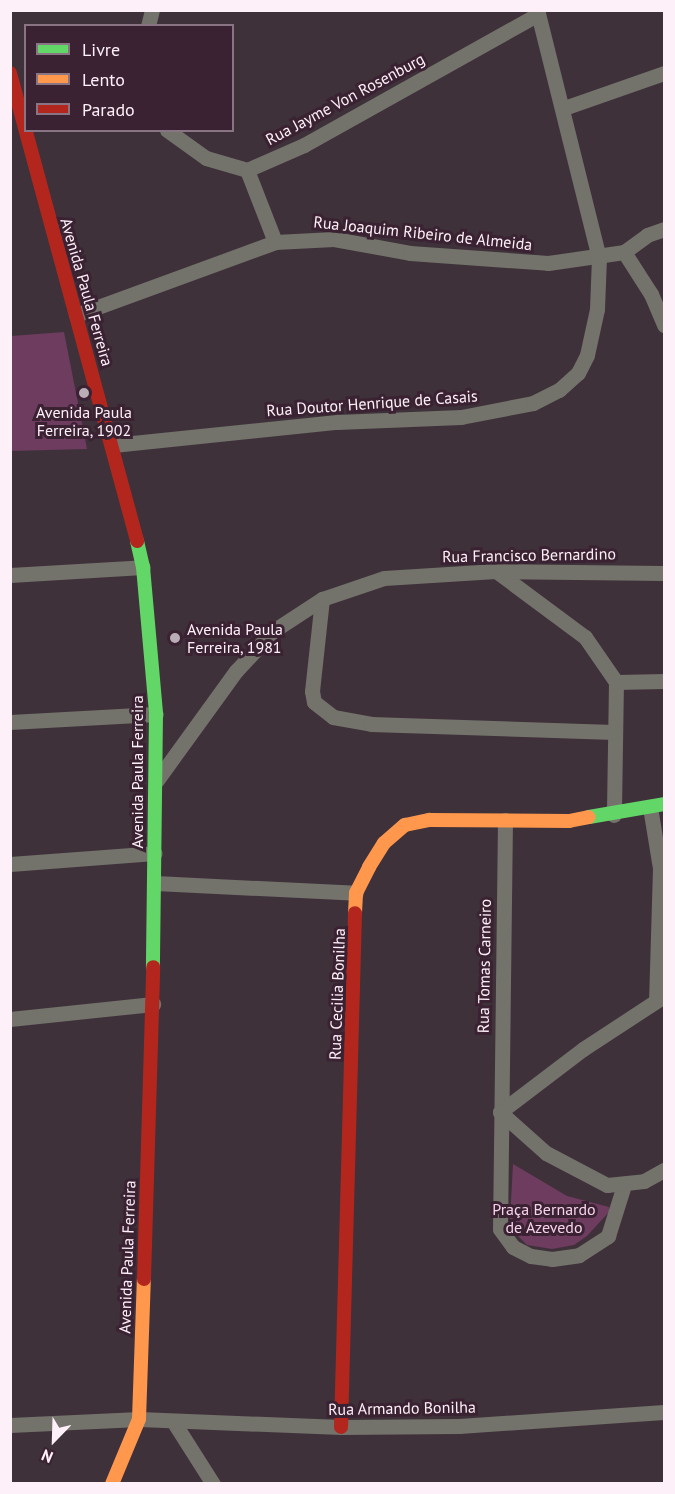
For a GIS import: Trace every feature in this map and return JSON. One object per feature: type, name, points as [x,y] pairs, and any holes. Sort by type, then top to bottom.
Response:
[{"type":"main road","name":"Avenida Paula Ferreira","points":[[10,73],[24,124]]},
{"type":"main road","name":"Avenida Paula Ferreira","points":[[26,132],[113,445],[143,567],[156,714],[153,1004],[139,1419],[112,1484]]},
{"type":"main road","name":"Rua Cecilia Bonilha","points":[[341,1428],[356,893],[384,843],[405,825],[429,819],[569,821],[657,806]]},
{"type":"street","name":"Rua Doutor Henrique de Casais","points":[[113,445],[337,422],[461,417],[533,403],[559,390],[578,373],[587,355],[597,309],[599,258],[564,108],[537,12]]},
{"type":"street","name":"Rua Jayme Von Rosenburg","points":[[247,170],[304,145],[537,12]]},
{"type":"street","points":[[564,108],[664,73]]},
{"type":"street","points":[[170,132],[206,158],[247,170],[275,242]]},
{"type":"street","points":[[664,229],[647,235],[624,252],[664,320]]},
{"type":"street","name":"Rua Joaquim Ribeiro de Almeida","points":[[76,315],[275,242],[334,239],[410,253],[548,263],[599,258],[624,252]]},
{"type":"street","points":[[10,575],[143,567]]},
{"type":"street","points":[[496,570],[585,637],[615,682],[614,815]]},
{"type":"street","name":"Rua Francisco Bernardino","points":[[157,780],[236,671],[273,631],[322,599],[384,578],[496,570],[664,573]]},
{"type":"street","points":[[322,599],[312,691],[314,702],[333,717],[371,724],[614,732]]},
{"type":"street","points":[[615,682],[664,681]]},
{"type":"street","points":[[10,722],[156,714]]},
{"type":"street","points":[[500,1112],[660,998],[662,870],[657,806]]},
{"type":"street","name":"Rua Tomas Carneiro","points":[[500,1112],[505,820]]},
{"type":"street","points":[[10,864],[154,853]]},
{"type":"street","points":[[155,883],[356,893]]},
{"type":"street","points":[[10,1019],[153,1004]]},
{"type":"street","points":[[500,1112],[564,1165],[607,1185],[624,1185],[644,1181],[664,1170]]},
{"type":"street","points":[[500,1112],[500,1230],[513,1247],[531,1256],[552,1259],[579,1255],[596,1248],[608,1236],[624,1185]]},
{"type":"street","name":"Rua Armando Bonilha","points":[[10,1425],[139,1419],[341,1428],[459,1426],[664,1412]]},
{"type":"street","points":[[173,1421],[213,1484]]},
{"type":"green space","points":[[64,332],[87,449],[11,451],[11,336]]},
{"type":"green space","name":"Praça Bernardo de Azevedo","points":[[513,1164],[567,1196],[609,1207],[609,1212],[587,1236],[574,1245],[552,1249],[527,1245],[514,1232],[510,1219]]},
{"type":"traffic: fast","points":[[137,541],[143,567],[156,714],[153,967]]},
{"type":"traffic: fast","points":[[589,817],[664,804]]},
{"type":"traffic: slow","points":[[355,913],[356,893],[369,867],[384,843],[405,825],[429,820],[569,821],[589,817]]},
{"type":"traffic: slow","points":[[112,1484],[139,1419],[144,1279]]},
{"type":"traffic: jam","points":[[10,73],[24,125]]},
{"type":"traffic: jam","points":[[26,132],[137,541]]},
{"type":"traffic: jam","points":[[341,1427],[355,913]]},
{"type":"traffic: jam","points":[[144,1279],[153,967]]},
{"type":"place","name":"Avenida Paula Ferreira, 1902","points":[[84,393]]},
{"type":"place","name":"Avenida Paula Ferreira, 1981","points":[[175,638]]}]
